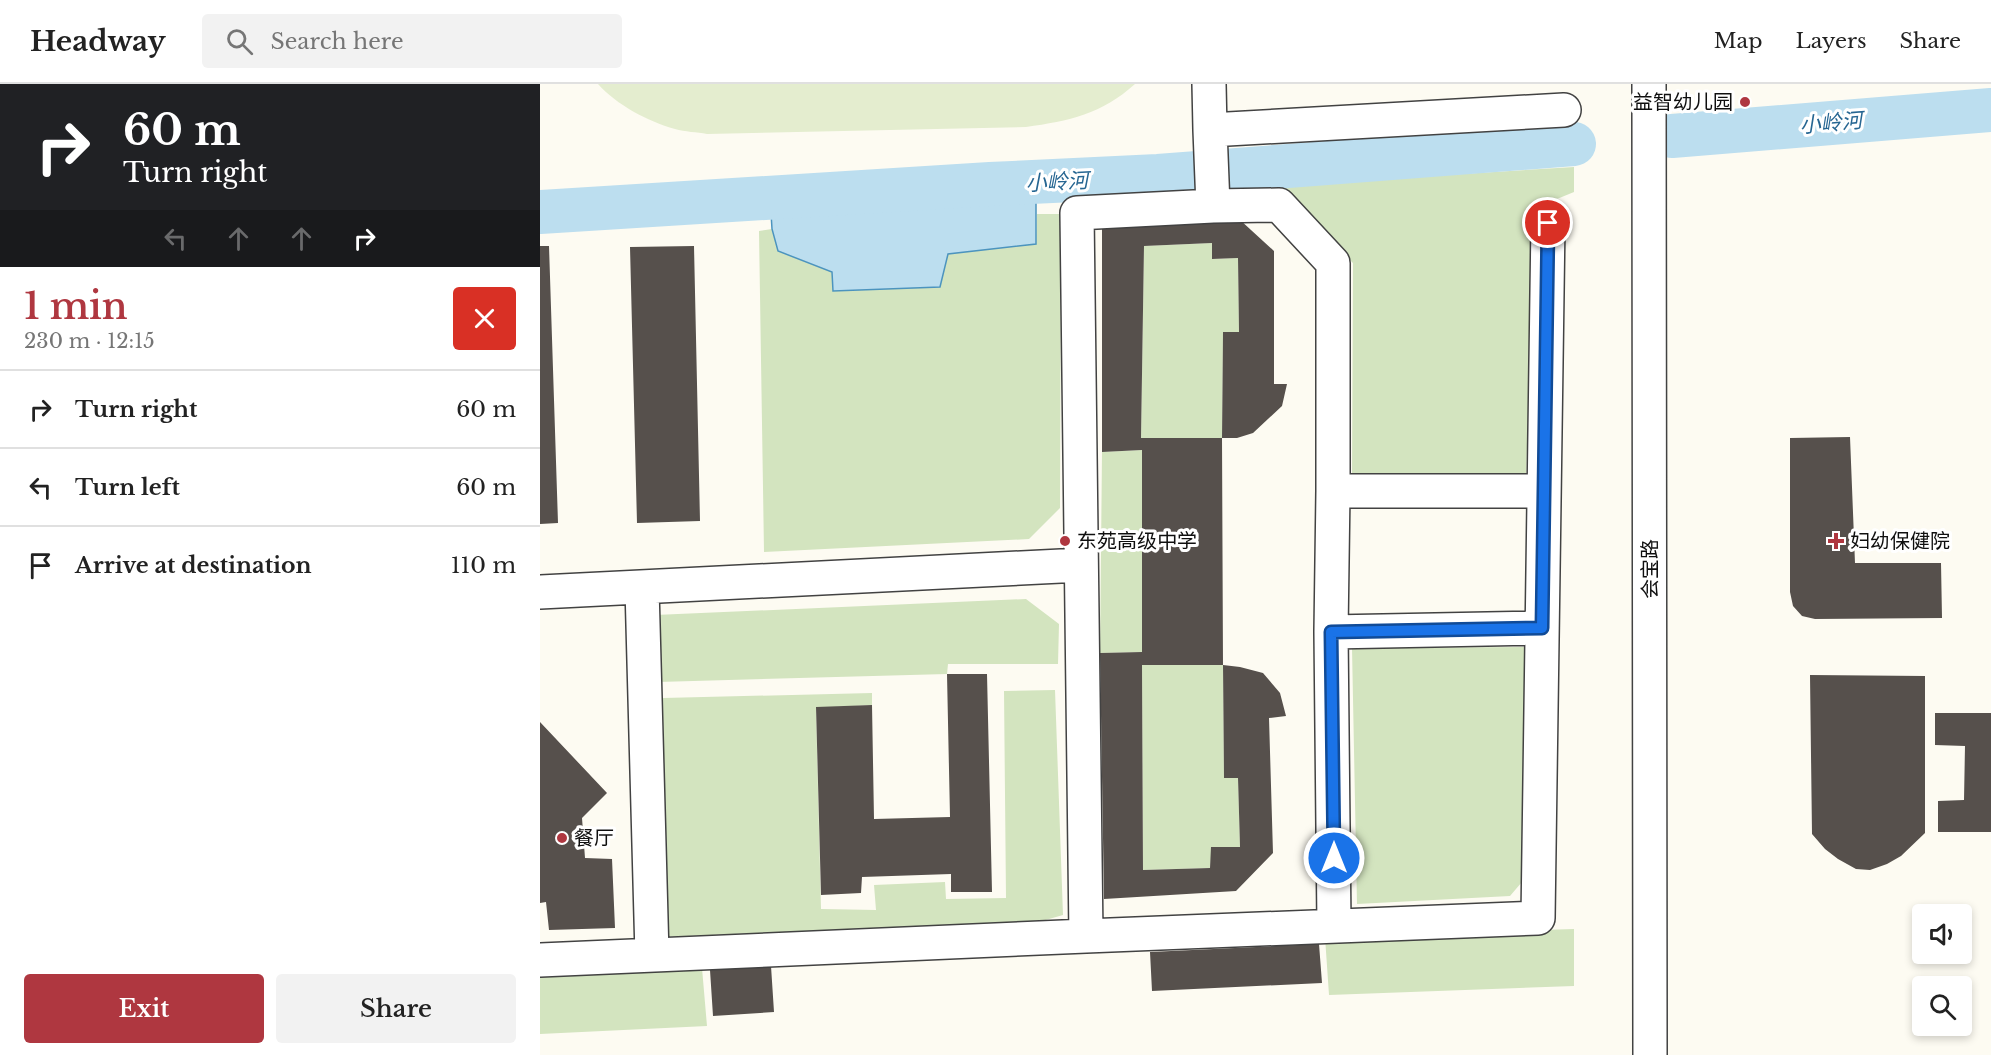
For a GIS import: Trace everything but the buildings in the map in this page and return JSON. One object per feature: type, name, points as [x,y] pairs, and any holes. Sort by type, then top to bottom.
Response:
[{"type":"street","points":[[1209,84],[1213,206]]},
{"type":"street","name":"会宝路","points":[[1649,84],[1650,1055]]},
{"type":"street","points":[[1210,130],[1563,110]]},
{"type":"street","points":[[1086,936],[1077,213],[1213,206],[1280,205],[1334,263],[1331,632],[1334,926]]},
{"type":"street","points":[[540,960],[1538,918],[1548,223]]},
{"type":"street","points":[[1333,491],[1544,491]]},
{"type":"street","points":[[540,592],[1081,566]]},
{"type":"street","points":[[642,588],[652,955]]},
{"type":"street","points":[[1331,632],[1542,628]]},
{"type":"green space","points":[[598,84],[1135,84],[1110,103],[1097,109],[1071,119],[1026,127],[707,134],[675,129],[643,117],[614,99]]},
{"type":"green space","points":[[1574,167],[1574,192],[1535,208],[1526,476],[1352,478],[1353,263],[1284,196],[1221,189]]},
{"type":"green space","points":[[1037,214],[1061,214],[1060,508],[1029,539],[764,552],[759,231],[772,229],[778,251],[832,272],[833,291],[940,287],[948,254],[1036,244]]},
{"type":"green space","points":[[1212,243],[1212,259],[1238,258],[1239,332],[1223,332],[1222,438],[1141,438],[1144,246]]},
{"type":"green space","points":[[1142,450],[1142,652],[1100,653],[1102,452]]},
{"type":"green space","points":[[1026,599],[1059,624],[1058,664],[948,664],[947,674],[658,682],[655,615]]},
{"type":"green space","points":[[1525,647],[1528,875],[1510,896],[1357,904],[1352,648]]},
{"type":"green space","points":[[1142,665],[1223,665],[1224,778],[1238,778],[1240,847],[1212,847],[1210,868],[1143,870]]},
{"type":"green space","points":[[1055,690],[1063,915],[1042,921],[665,937],[663,698],[872,693],[872,705],[816,708],[821,909],[876,910],[874,885],[945,882],[946,899],[1006,898],[1004,691]]},
{"type":"green space","points":[[1574,929],[1574,986],[1329,995],[1325,937]]},
{"type":"green space","points":[[702,968],[707,1026],[540,1034],[540,976]]},
{"type":"water","points":[[1036,182],[1036,244],[948,254],[940,287],[833,291],[832,272],[778,251],[772,229],[770,197]]},
{"type":"waterway","name":"小岭河","points":[[1672,136],[1991,110]]},
{"type":"waterway","name":"小岭河","points":[[540,212],[1158,176],[1574,144]]},
{"type":"place","name":"益智幼儿园","points":[[1745,102]]},
{"type":"place","name":"东苑高级中学","points":[[1065,541]]},
{"type":"place","name":"妇幼保健院","points":[[1836,541]]},
{"type":"place","name":"餐厅","points":[[562,838]]},
{"type":"route","points":[[1334,858],[1331,632],[1542,628],[1548,223]]}]
